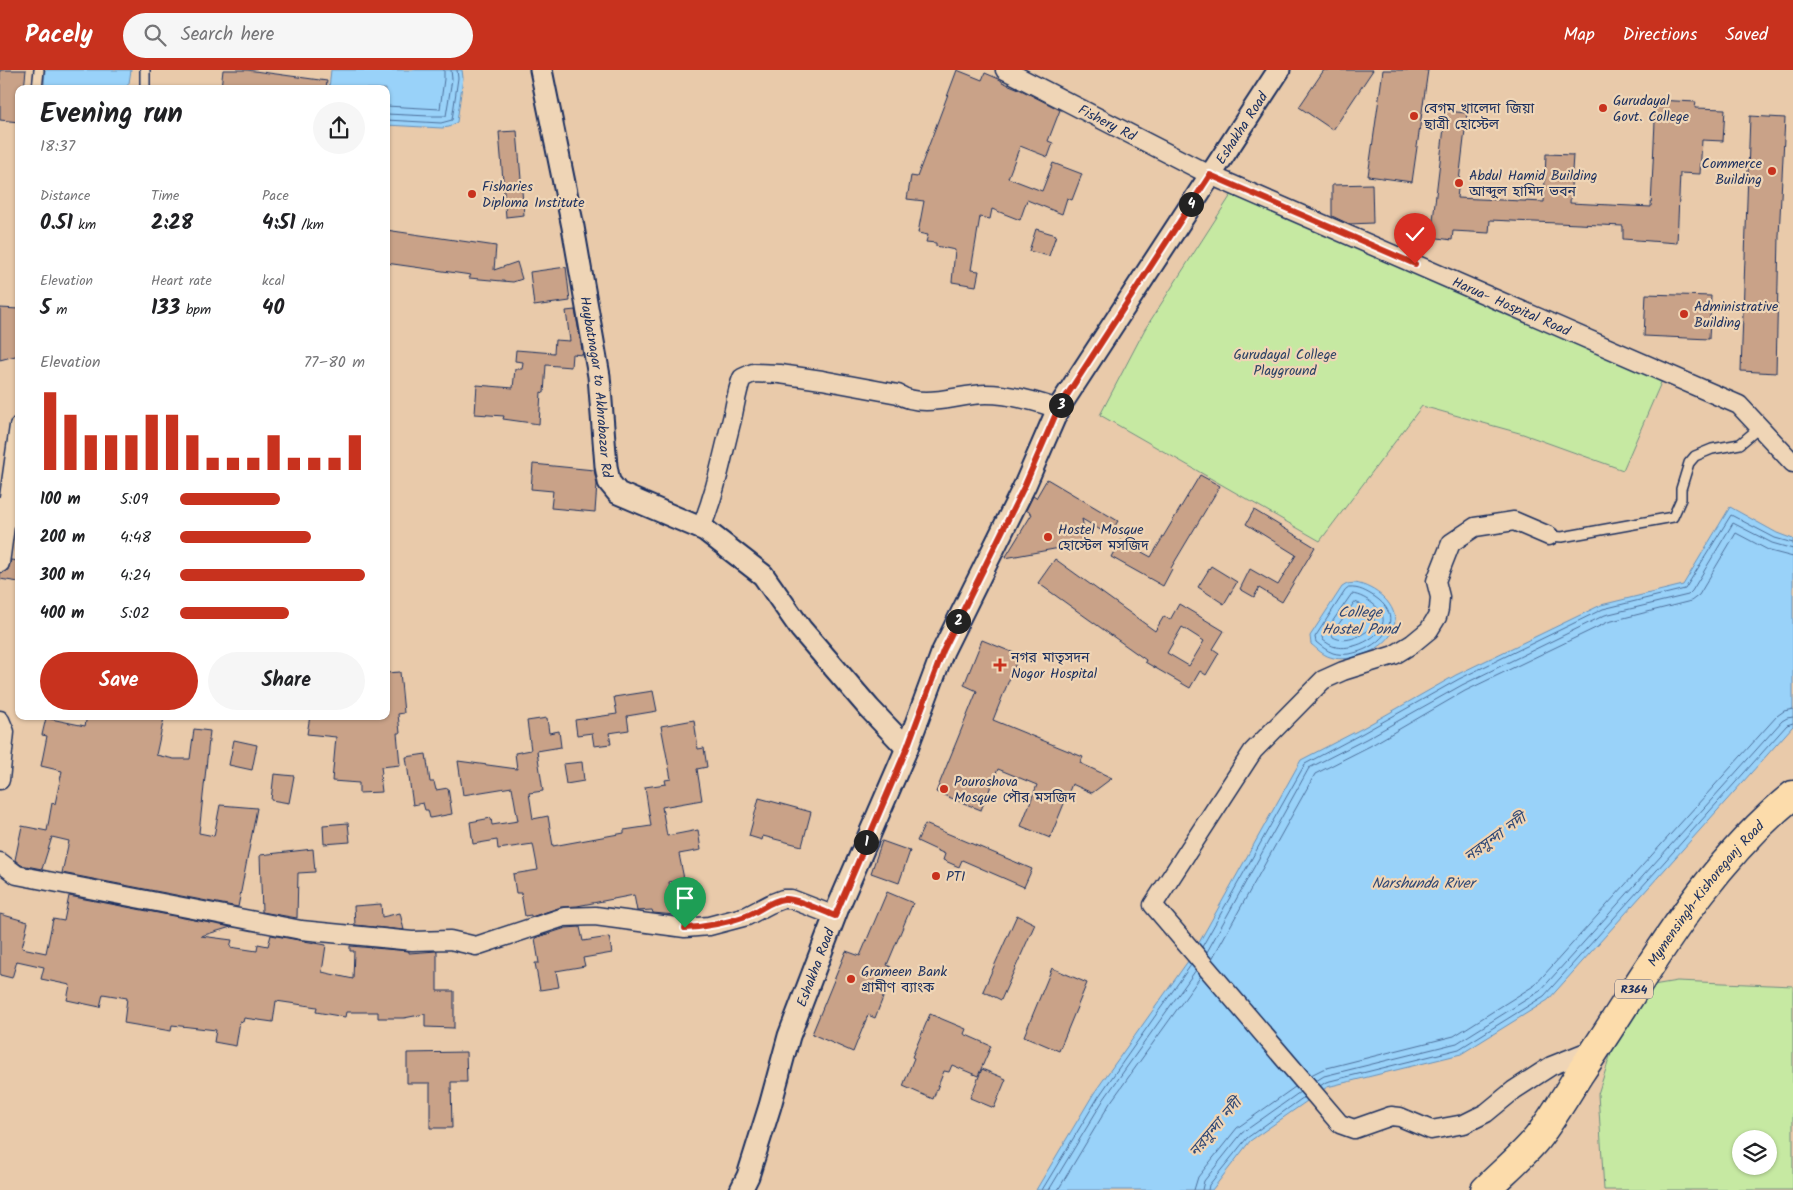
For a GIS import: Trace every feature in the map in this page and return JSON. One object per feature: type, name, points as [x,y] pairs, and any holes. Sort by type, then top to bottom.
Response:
[{"type":"main road","name":"Mymensingh-Kishoreganj Road","points":[[1485,1190],[1534,1142],[1673,930],[1705,887],[1735,850],[1793,795]]},
{"type":"street","name":"Haybatnagar to Akhrabazar Rd","points":[[541,70],[573,227],[599,376],[609,482],[618,493],[701,528],[730,548],[763,575],[801,629],[869,708],[907,748]]},
{"type":"street","name":"Fishery Rd","points":[[1005,70],[1210,175]]},
{"type":"street","name":"Eshakha Road","points":[[741,1190],[748,1176],[770,1106],[789,1036],[835,916],[907,748],[943,651],[1025,485],[1058,409],[1279,70]]},
{"type":"street","name":"Harua- Hospital Road","points":[[1210,175],[1740,405],[1793,463]]},
{"type":"street","points":[[701,528],[732,421],[736,394],[742,378],[753,374],[780,374],[822,380],[898,394],[906,399],[924,401],[988,394],[1019,397],[1058,409]]},
{"type":"street","points":[[0,563],[4,505],[15,447]]},
{"type":"street","points":[[1549,536],[1514,521],[1475,527],[1451,543],[1436,581],[1440,598],[1439,608],[1437,617],[1429,630],[1412,644],[1394,655],[1343,671],[1323,680],[1253,751],[1153,905],[1340,1124],[1354,1129],[1391,1116],[1400,1117],[1432,1130],[1464,1124],[1486,1113],[1514,1090],[1551,1066],[1598,1046]]},
{"type":"street","points":[[0,720],[5,732],[0,780]]},
{"type":"street","points":[[0,862],[17,875],[301,930],[412,941],[450,940],[476,946],[564,917],[595,916],[685,928],[710,926],[747,916],[783,899],[791,899],[835,916]]},
{"type":"lane","points":[[37,85],[39,70]]},
{"type":"lane","points":[[145,70],[145,85]]},
{"type":"lane","points":[[1549,536],[1562,537],[1673,517],[1680,499],[1689,463],[1694,456],[1712,449],[1740,444],[1760,427]]},
{"type":"green space","name":"Gurudayal College Playground","points":[[1233,192],[1663,378],[1623,470],[1523,434],[1422,406],[1320,541],[1100,415],[1145,329]]},
{"type":"green space","points":[[1677,981],[1793,986],[1793,1190],[1604,1190],[1598,1094],[1618,1031],[1647,986]]},
{"type":"water","points":[[45,70],[131,70],[128,85],[44,85]]},
{"type":"water","points":[[331,70],[462,70],[463,78],[457,122],[449,127],[442,128],[390,125],[390,85],[329,85]]},
{"type":"water","name":"Narshunda River","points":[[1730,507],[1777,533],[1793,539],[1793,726],[1548,1000],[1461,1054],[1327,1087],[1250,1141],[1212,1190],[1036,1190],[1094,1093],[1191,957],[1301,760],[1361,729],[1456,675],[1601,605],[1683,585]]},
{"type":"water","name":"College Hostel Pond","points":[[1355,583],[1370,588],[1384,598],[1393,611],[1394,627],[1391,635],[1385,642],[1368,653],[1348,658],[1338,659],[1330,657],[1311,644],[1310,636],[1342,587]]},
{"type":"building","points":[[0,70],[26,70],[24,85],[15,85],[15,122],[0,120]]},
{"type":"building","points":[[223,70],[247,70],[327,81],[326,85],[221,85]]},
{"type":"building","points":[[957,70],[982,80],[985,73],[1060,110],[1048,141],[1053,143],[1048,157],[1020,146],[1008,178],[1042,191],[1053,163],[1082,174],[1072,200],[1067,198],[1062,214],[1027,200],[1020,220],[992,209],[990,219],[980,217],[971,270],[979,271],[976,286],[952,282],[955,250],[936,246],[936,243],[926,242],[928,235],[918,233],[924,201],[907,199],[911,176],[917,177]]},
{"type":"building","points":[[1324,70],[1373,70],[1333,130],[1299,107]]},
{"type":"building","points":[[1383,70],[1428,70],[1412,182],[1368,176]]},
{"type":"building","points":[[1656,100],[1696,102],[1695,108],[1725,109],[1723,141],[1702,140],[1700,174],[1680,173],[1677,243],[1623,239],[1623,226],[1490,220],[1489,233],[1453,231],[1452,240],[1431,237],[1446,111],[1467,113],[1457,198],[1544,202],[1546,154],[1573,155],[1570,203],[1651,207]]},
{"type":"building","points":[[1750,116],[1785,118],[1779,236],[1776,373],[1741,371]]},
{"type":"building","points":[[517,131],[524,215],[506,217],[499,132]]},
{"type":"building","points":[[1372,184],[1373,223],[1349,224],[1332,216],[1332,185]]},
{"type":"building","points":[[1036,229],[1056,235],[1049,256],[1029,251]]},
{"type":"building","points":[[390,231],[496,246],[494,270],[517,262],[522,279],[513,282],[469,278],[471,275],[390,264]]},
{"type":"building","points":[[566,267],[570,301],[534,306],[530,272]]},
{"type":"building","points":[[1646,294],[1711,296],[1709,339],[1644,336]]},
{"type":"building","points":[[0,308],[15,309],[15,356],[0,360]]},
{"type":"building","points":[[575,310],[583,355],[572,354],[571,367],[546,365],[544,393],[541,392],[539,424],[503,419],[504,416],[475,414],[477,385],[513,388],[515,369],[522,369],[523,362],[515,361],[516,350],[554,353],[555,340],[570,341],[566,311]]},
{"type":"building","points":[[533,464],[594,470],[597,484],[595,512],[551,508],[553,491],[531,489]]},
{"type":"building","points":[[1200,475],[1220,486],[1171,568],[1163,586],[1111,557],[1120,540],[1151,557]]},
{"type":"building","points":[[1047,479],[1118,521],[1109,535],[1082,519],[1087,543],[1005,558],[1032,514],[1026,510],[1033,496],[1036,498]]},
{"type":"building","points":[[1254,510],[1315,547],[1282,602],[1259,588],[1254,597],[1240,589],[1250,569],[1278,585],[1296,555],[1246,524]]},
{"type":"building","points":[[1055,559],[1155,631],[1164,616],[1170,620],[1179,604],[1224,631],[1213,649],[1219,653],[1206,675],[1200,671],[1190,688],[1145,662],[1146,660],[1038,583]],"holes":[[[1182,627],[1204,641],[1189,666],[1167,653]]]},
{"type":"building","points":[[11,560],[15,560],[15,581],[0,579],[0,573],[8,570]]},
{"type":"building","points":[[1211,566],[1237,582],[1224,604],[1198,587]]},
{"type":"building","points":[[982,640],[1019,655],[993,720],[1083,757],[1080,763],[1112,778],[1092,793],[1072,784],[1050,838],[1021,826],[1037,785],[998,769],[981,810],[936,792],[977,691],[964,685]]},
{"type":"building","points":[[400,672],[404,713],[398,714],[400,733],[397,733],[400,765],[381,767],[382,792],[359,793],[359,783],[332,781],[336,737],[307,734],[309,720],[390,720],[390,673]]},
{"type":"building","points":[[653,691],[657,711],[627,716],[629,730],[609,733],[611,744],[594,746],[592,733],[577,735],[575,720],[617,714],[614,697]]},
{"type":"building","points":[[547,718],[549,733],[559,731],[561,747],[537,751],[543,791],[529,793],[533,819],[548,816],[553,846],[651,826],[645,787],[666,784],[665,780],[671,779],[661,726],[694,720],[698,749],[704,748],[707,767],[697,769],[702,800],[662,807],[667,836],[698,830],[701,850],[679,854],[684,879],[669,882],[675,915],[653,913],[652,910],[637,911],[634,895],[577,906],[561,907],[531,917],[531,915],[525,916],[521,893],[516,893],[513,874],[538,870],[533,844],[498,849],[497,840],[473,844],[470,822],[491,818],[492,825],[518,821],[512,787],[463,795],[458,761],[517,769],[515,753],[531,750],[527,721]]},
{"type":"building","points":[[46,720],[56,720],[85,726],[86,720],[164,720],[156,755],[174,759],[190,759],[194,729],[210,731],[199,833],[214,836],[220,805],[257,808],[238,907],[62,873],[69,841],[52,837],[42,869],[21,865],[15,860],[22,826],[47,831],[52,803],[55,804],[62,771],[41,766],[47,736],[42,735]]},
{"type":"building","points":[[234,740],[257,745],[252,770],[229,765]]},
{"type":"building","points":[[426,754],[430,782],[434,782],[436,790],[448,788],[452,814],[430,818],[428,810],[425,810],[423,803],[413,805],[406,757]]},
{"type":"building","points":[[582,762],[584,781],[566,784],[563,764]]},
{"type":"building","points":[[274,774],[294,776],[289,803],[271,800]]},
{"type":"building","points":[[759,798],[811,812],[802,846],[763,836],[762,840],[749,836]]},
{"type":"building","points":[[348,823],[350,842],[324,844],[323,825]]},
{"type":"building","points":[[925,824],[1032,869],[1024,887],[962,860],[959,867],[943,860],[945,854],[917,841]]},
{"type":"building","points":[[882,841],[910,851],[899,883],[871,873]]},
{"type":"building","points":[[313,849],[315,872],[298,873],[297,918],[262,912],[260,855]]},
{"type":"building","points":[[887,892],[913,903],[887,965],[891,967],[882,988],[886,990],[875,1018],[868,1015],[853,1052],[812,1034],[846,951],[860,956]]},
{"type":"building","points":[[69,896],[231,927],[201,936],[232,940],[230,947],[257,951],[258,944],[268,946],[271,935],[326,945],[322,972],[353,979],[354,951],[350,951],[350,946],[409,951],[409,953],[437,951],[437,991],[454,991],[454,1028],[425,1027],[425,1014],[404,1018],[378,1018],[378,1012],[346,1012],[345,1017],[316,1012],[317,1007],[276,1001],[273,1022],[244,1018],[243,1022],[240,1021],[236,1046],[214,1042],[216,1030],[172,1025],[171,1031],[124,1023],[127,998],[103,994],[100,1007],[67,1000],[70,985],[41,979],[44,967],[17,961],[12,978],[0,975],[0,914],[28,922],[22,948],[46,953],[53,919],[64,921]]},
{"type":"building","points":[[381,904],[382,917],[400,913],[404,930],[355,925],[354,906]]},
{"type":"building","points":[[1017,915],[1035,924],[1001,1000],[983,991]]},
{"type":"building","points":[[580,927],[583,941],[609,937],[612,953],[583,958],[585,966],[556,971],[559,987],[540,990],[535,963],[539,963],[535,938],[566,928]]},
{"type":"building","points":[[1052,968],[1087,983],[1059,1051],[1024,1036]]},
{"type":"building","points":[[930,1014],[966,1029],[964,1034],[991,1046],[978,1076],[952,1065],[949,1072],[944,1071],[933,1099],[903,1086],[914,1058],[912,1057]]},
{"type":"building","points":[[466,1052],[467,1082],[451,1082],[452,1128],[430,1128],[430,1083],[407,1083],[407,1053]]},
{"type":"building","points":[[982,1069],[1006,1079],[994,1108],[970,1098]]},
{"type":"place","name":"Gurudayal Govt. College","points":[[1603,108]]},
{"type":"place","name":"বেগম খালেদা জিয়া ছাত্রী হোস্টেল","points":[[1414,116]]},
{"type":"place","name":"Commerce Building","points":[[1772,171]]},
{"type":"place","name":"Abdul Hamid Building আব্দুল হামিদ ভবন","points":[[1459,183]]},
{"type":"place","name":"Fisharies Diploma Institute","points":[[472,194]]},
{"type":"place","name":"Administrative Building","points":[[1684,314]]},
{"type":"place","name":"Hostel Mosque হোস্টেল মসজিদ","points":[[1048,537]]},
{"type":"place","name":"নগর মাতৃসদন Nogor Hospital","points":[[1000,665]]},
{"type":"place","name":"Pouroshova Mosque পৌর মসজিদ","points":[[944,789]]},
{"type":"place","name":"PTI","points":[[936,876]]},
{"type":"place","name":"Grameen Bank গ্রামীণ ব্যাংক","points":[[851,979]]},
{"type":"route","points":[[685,928],[710,926],[747,916],[783,899],[791,899],[835,916],[907,748],[943,651],[1025,485],[1058,409],[1210,175],[1415,264]]},
{"type":"water label","name":"নরসুন্দা নদী","points":[[1495,837]]},
{"type":"water label","name":"নরসুন্দা নদী","points":[[1215,1127]]}]
